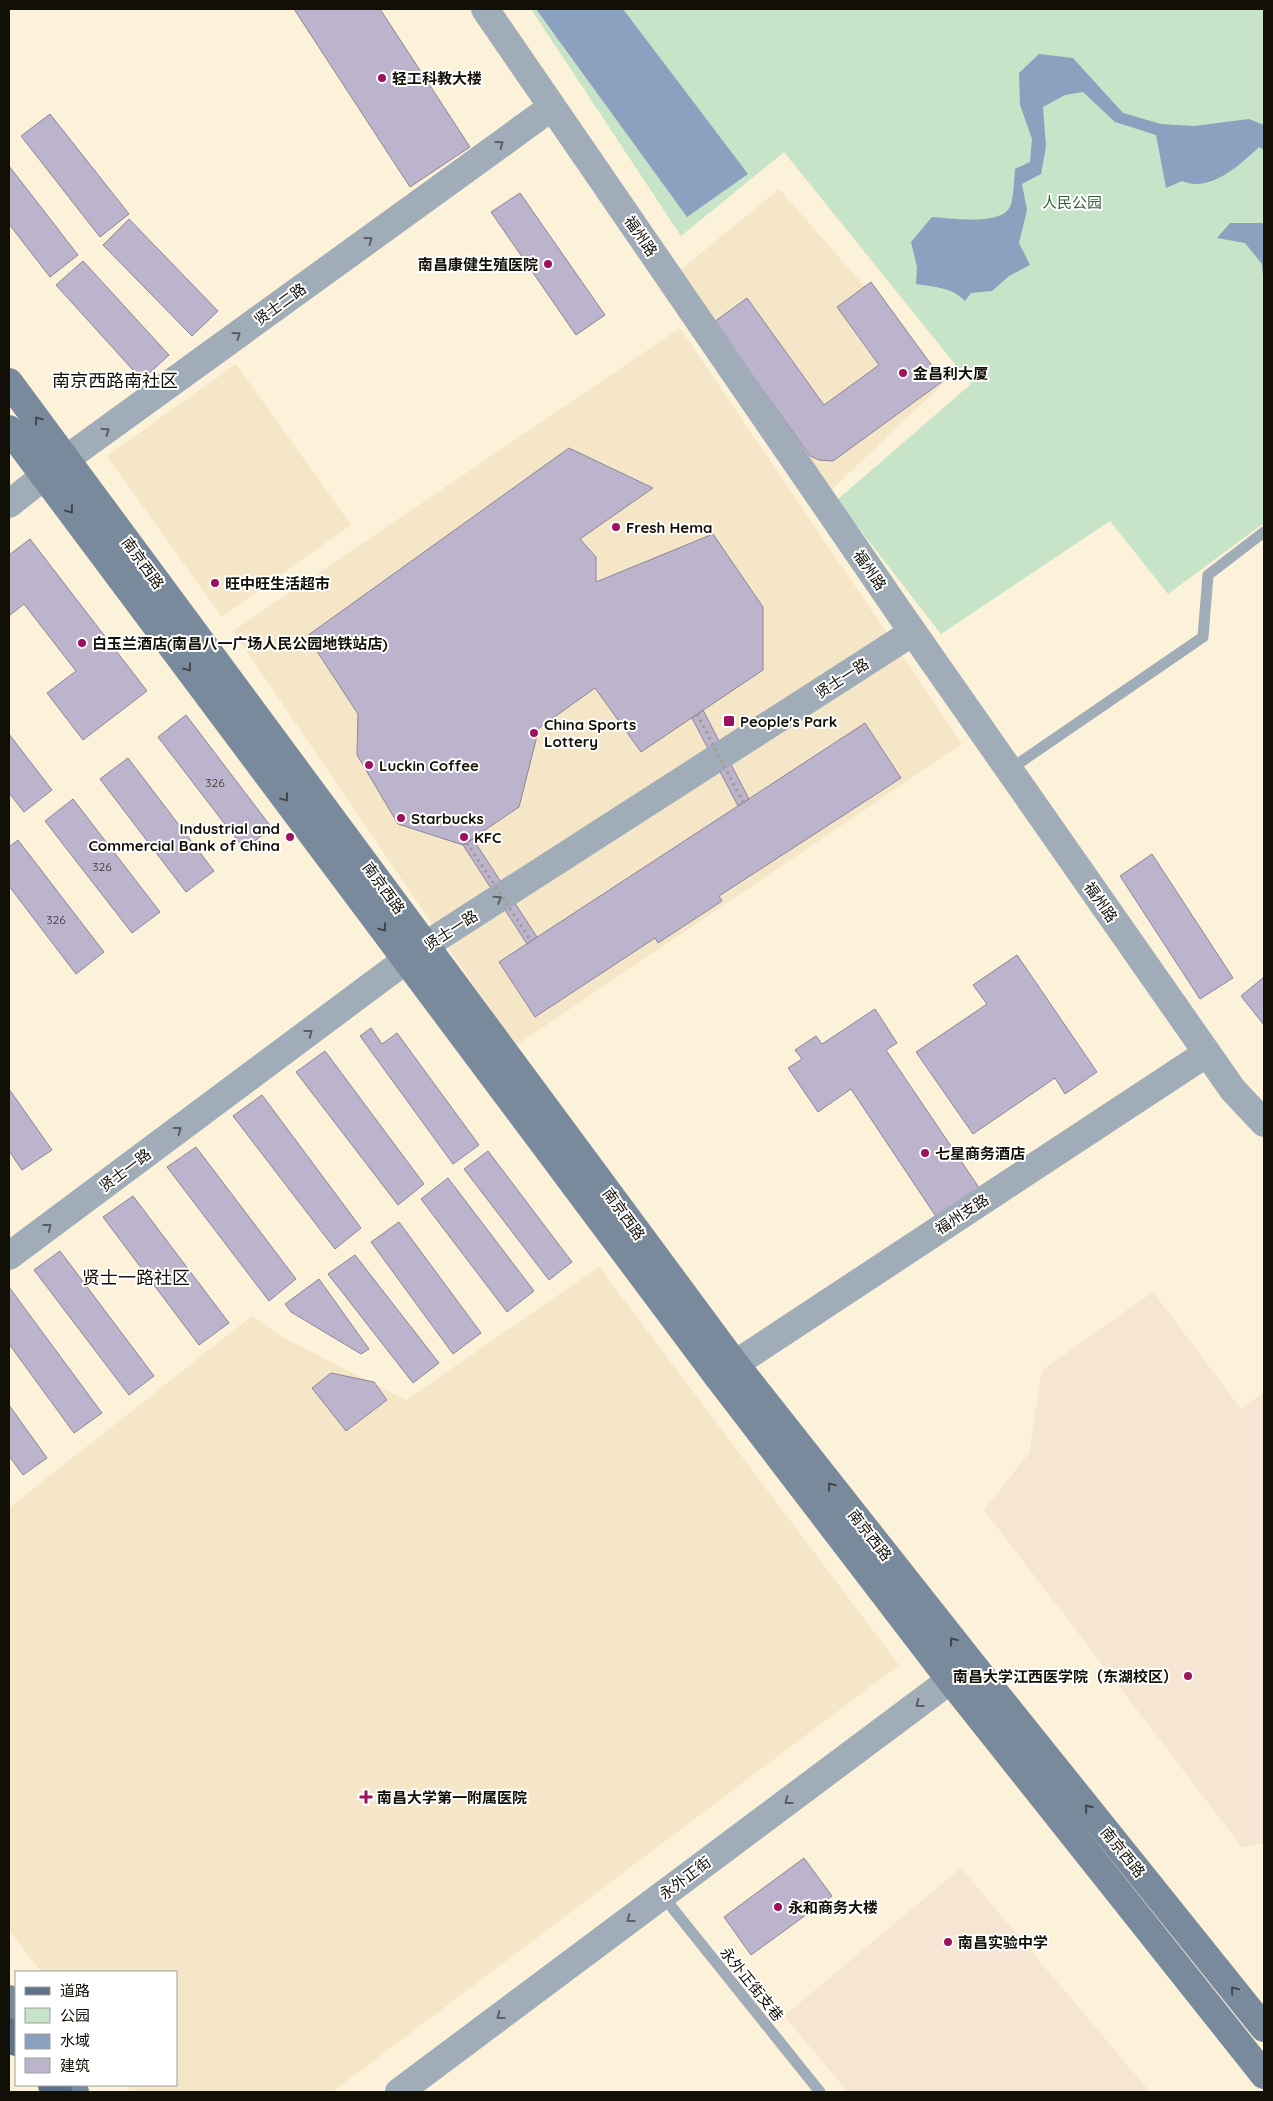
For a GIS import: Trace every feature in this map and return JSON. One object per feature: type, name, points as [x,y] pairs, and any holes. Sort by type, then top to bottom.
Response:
[{"type":"main road","name":"南京西路","points":[[9,382],[66,459],[416,953]]},
{"type":"main road","name":"南京西路","points":[[9,429],[416,953],[727,1371],[950,1680],[1264,2075]]},
{"type":"main road","name":"南京西路","points":[[727,1371],[972,1664],[1264,2028]]},
{"type":"street","name":"福州路","points":[[485,9],[1008,770],[1233,1090],[1264,1124]]},
{"type":"street","name":"贤士二路","points":[[9,504],[66,459],[552,106]]},
{"type":"street","name":"贤士一路","points":[[9,1256],[416,953],[913,632]]},
{"type":"street","name":"福州支路","points":[[727,1371],[1207,1053]]},
{"type":"street","name":"永外正街","points":[[399,2092],[972,1664]]},
{"type":"lane","points":[[1008,770],[1203,637],[1208,574],[1264,532]]},
{"type":"lane","name":"永外正街支巷","points":[[662,1895],[820,2092]]},
{"type":"path","points":[[697,714],[743,802]]},
{"type":"path","points":[[467,843],[531,941]]},
{"type":"shaded area","points":[[779,189],[947,380],[830,491],[678,272]]},
{"type":"shaded area","points":[[680,328],[962,744],[515,1046],[233,631]]},
{"type":"shaded area","points":[[236,364],[351,525],[222,617],[107,456]]},
{"type":"shaded area","name":"南昌大学第一附属医院","points":[[599,1267],[899,1665],[332,2092],[131,2092],[127,2086],[178,2086],[178,1971],[40,1971],[9,1930],[9,1508],[252,1316],[282,1337],[406,1400]]},
{"type":"shaded area","name":"南昌大学江西医学院（东湖校区）","points":[[1153,1292],[1241,1409],[1264,1392],[1264,1843],[1242,1847],[984,1510],[1029,1453],[1042,1370]]},
{"type":"shaded area","name":"南昌实验中学","points":[[961,1868],[1150,2092],[848,2092],[784,2016]]},
{"type":"green space","name":"人民公园","points":[[531,9],[1264,9],[1264,523],[1168,594],[1110,521],[941,634],[837,500],[971,384],[784,152],[681,236]]},
{"type":"water","points":[[536,9],[623,9],[748,174],[687,217]]},
{"type":"water","points":[[1039,54],[1073,58],[1123,113],[1161,124],[1194,126],[1249,119],[1264,125],[1264,150],[1259,147],[1234,169],[1214,180],[1193,184],[1182,181],[1166,188],[1156,135],[1115,122],[1083,92],[1065,95],[1043,107],[1046,147],[1041,174],[1022,184],[1027,210],[1019,243],[1030,265],[1009,276],[992,291],[971,293],[965,301],[949,290],[916,284],[917,267],[911,242],[932,217],[976,220],[999,216],[1007,211],[1011,204],[1015,169],[1030,162],[1032,139],[1020,105],[1019,73]]},
{"type":"water","points":[[1230,223],[1264,223],[1264,289],[1262,264],[1245,243],[1217,238]]},
{"type":"building","name":"轻工科教大楼","points":[[294,9],[380,9],[470,147],[410,187]]},
{"type":"building","points":[[50,114],[129,214],[100,237],[21,136]]},
{"type":"building","points":[[9,166],[78,255],[50,277],[9,224]]},
{"type":"building","name":"南昌康健生殖医院","points":[[520,193],[605,315],[576,335],[491,212]]},
{"type":"building","points":[[129,219],[218,311],[192,336],[103,245]]},
{"type":"building","points":[[83,261],[169,355],[142,380],[56,285]]},
{"type":"building","name":"金昌利大厦","points":[[871,282],[943,381],[833,461],[819,460],[810,456],[714,322],[747,298],[824,405],[879,365],[837,307]]},
{"type":"building","points":[[569,448],[653,488],[580,539],[596,557],[596,582],[713,534],[763,607],[763,670],[641,752],[595,688],[539,728],[519,807],[463,845],[398,824],[357,755],[358,714],[307,636]]},
{"type":"building","name":"白玉兰酒店(南昌八一广场人民公园地铁站店)","points":[[30,539],[147,691],[83,740],[47,693],[76,671],[24,604],[9,616],[9,555]]},
{"type":"building","points":[[703,710],[749,799],[738,806],[692,718]]},
{"type":"building","points":[[186,715],[272,828],[244,849],[158,737]]},
{"type":"building","points":[[865,723],[901,778],[719,896],[722,901],[658,943],[655,938],[535,1017],[499,962]]},
{"type":"building","points":[[9,734],[52,790],[24,812],[9,793]]},
{"type":"building","points":[[128,758],[214,871],[186,892],[100,779]]},
{"type":"building","points":[[73,799],[160,912],[132,933],[45,821]]},
{"type":"building","points":[[473,839],[537,937],[527,944],[463,845]]},
{"type":"building","points":[[18,840],[104,952],[76,974],[9,886],[9,847]]},
{"type":"building","points":[[1152,854],[1233,978],[1200,999],[1120,876]]},
{"type":"building","points":[[1017,955],[1097,1072],[1065,1094],[1055,1078],[973,1134],[916,1052],[987,1004],[973,985]]},
{"type":"building","points":[[1264,977],[1264,1025],[1241,996]]},
{"type":"building","name":"七星商务酒店","points":[[875,1009],[897,1043],[886,1050],[984,1195],[941,1224],[851,1089],[818,1112],[788,1068],[802,1059],[795,1050],[816,1036],[822,1044]]},
{"type":"building","points":[[371,1028],[382,1044],[397,1033],[479,1145],[453,1164],[360,1036]]},
{"type":"building","points":[[325,1051],[424,1184],[398,1205],[296,1072]]},
{"type":"building","points":[[9,1089],[52,1150],[22,1170],[9,1151]]},
{"type":"building","points":[[262,1095],[361,1228],[335,1249],[233,1116]]},
{"type":"building","points":[[196,1147],[296,1279],[269,1301],[167,1167]]},
{"type":"building","points":[[488,1151],[572,1262],[549,1280],[464,1169]]},
{"type":"building","points":[[448,1178],[534,1291],[507,1312],[421,1199]]},
{"type":"building","points":[[133,1196],[229,1323],[199,1345],[103,1217]]},
{"type":"building","points":[[399,1222],[481,1333],[453,1354],[371,1242]]},
{"type":"building","points":[[60,1251],[154,1376],[129,1395],[34,1270]]},
{"type":"building","points":[[355,1255],[439,1363],[413,1383],[328,1274]]},
{"type":"building","points":[[319,1279],[369,1349],[361,1354],[291,1312],[285,1304]]},
{"type":"building","points":[[9,1287],[102,1413],[74,1433],[9,1344]]},
{"type":"building","points":[[331,1373],[374,1382],[387,1400],[346,1431],[312,1388]]},
{"type":"building","points":[[9,1405],[47,1458],[23,1475],[9,1456]]},
{"type":"building","name":"永和商务大楼","points":[[804,1858],[832,1896],[751,1955],[724,1917]]},
{"type":"place","name":"轻工科教大楼","points":[[382,78]]},
{"type":"place","name":"南昌康健生殖医院","points":[[548,264]]},
{"type":"place","name":"金昌利大厦","points":[[903,373]]},
{"type":"place","name":"Fresh Hema","points":[[616,527]]},
{"type":"place","name":"旺中旺生活超市","points":[[215,583]]},
{"type":"place","name":"白玉兰酒店(南昌八一广场人民公园地铁站店)","points":[[82,643]]},
{"type":"place","name":"People's Park","points":[[729,721]]},
{"type":"place","name":"China Sports Lottery","points":[[534,733]]},
{"type":"place","name":"Luckin Coffee","points":[[369,765]]},
{"type":"place","name":"Starbucks","points":[[401,818]]},
{"type":"place","name":"Industrial and Commercial Bank of China","points":[[290,837]]},
{"type":"place","name":"KFC","points":[[464,837]]},
{"type":"place","name":"七星商务酒店","points":[[925,1153]]},
{"type":"place","name":"南昌大学江西医学院（东湖校区）","points":[[1188,1676]]},
{"type":"place","name":"南昌大学第一附属医院","points":[[366,1797]]},
{"type":"place","name":"永和商务大楼","points":[[778,1907]]},
{"type":"place","name":"南昌实验中学","points":[[948,1942]]},
{"type":"district","name":"南京西路南社区","points":[[115,380]]},
{"type":"district","name":"贤士一路社区","points":[[136,1277]]}]
